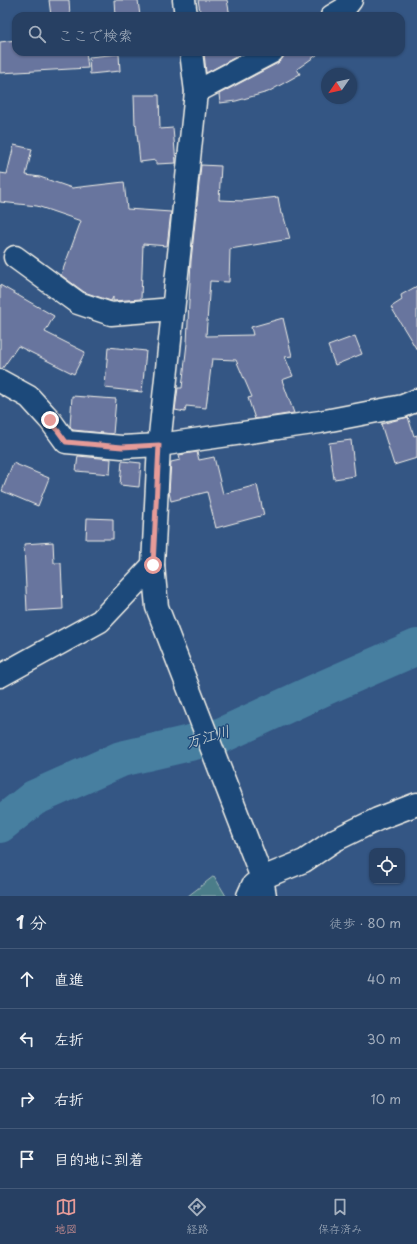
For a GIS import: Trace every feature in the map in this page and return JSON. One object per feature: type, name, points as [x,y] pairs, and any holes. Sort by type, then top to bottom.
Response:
[{"type":"street","points":[[184,0],[186,12]]},
{"type":"street","points":[[339,12],[344,9],[351,0]]},
{"type":"street","points":[[192,56],[196,92],[159,445],[153,565],[157,607],[261,879]]},
{"type":"street","points":[[196,92],[264,56]]},
{"type":"street","points":[[15,256],[78,303],[111,314],[174,309]]},
{"type":"street","points":[[0,381],[29,397],[50,420],[66,442],[122,447],[159,445],[320,422],[403,406],[417,400]]},
{"type":"street","points":[[0,676],[100,621],[153,565]]},
{"type":"street","points":[[248,896],[253,886],[261,879],[304,861],[335,840],[378,819],[417,804]]},
{"type":"green space","points":[[214,876],[226,896],[188,896]]},
{"type":"building","points":[[49,0],[69,0],[70,12],[50,12]]},
{"type":"building","points":[[114,0],[138,0],[140,12],[115,12]]},
{"type":"building","points":[[198,0],[227,0],[229,12],[200,12]]},
{"type":"building","points":[[12,40],[12,56],[86,56],[88,68],[0,73],[0,42]]},
{"type":"building","points":[[119,56],[120,71],[90,74],[89,57]]},
{"type":"building","points":[[204,56],[238,56],[206,73]]},
{"type":"building","points":[[283,56],[315,56],[297,69],[300,74],[268,92],[236,101],[220,103],[219,94],[278,63]]},
{"type":"building","points":[[134,95],[159,95],[160,129],[173,128],[176,163],[156,164],[156,160],[140,162],[136,124],[135,125]]},
{"type":"building","points":[[14,145],[32,149],[26,175],[40,177],[72,188],[124,182],[127,209],[171,212],[167,246],[143,244],[141,299],[113,301],[113,297],[111,301],[84,292],[61,275],[81,221],[37,206],[0,202],[0,173],[7,174]]},
{"type":"building","points":[[201,165],[221,166],[219,200],[244,201],[278,197],[281,214],[283,214],[290,239],[230,249],[229,282],[210,281],[206,336],[253,335],[251,327],[283,318],[292,356],[285,357],[293,376],[282,380],[294,413],[255,419],[248,398],[252,397],[236,360],[212,359],[206,408],[186,406],[185,412],[175,410],[178,388],[182,388],[187,343],[191,261]]},
{"type":"building","points":[[0,285],[54,316],[45,332],[85,352],[74,374],[18,346],[2,369],[0,369]]},
{"type":"building","points":[[417,286],[417,350],[391,307],[402,300],[401,295]]},
{"type":"building","points":[[355,336],[362,354],[335,365],[328,346]]},
{"type":"building","points":[[108,347],[146,351],[142,392],[105,388]]},
{"type":"building","points":[[72,396],[116,399],[113,434],[73,430],[70,426]]},
{"type":"building","points":[[408,417],[414,436],[417,435],[417,458],[394,465],[381,424]]},
{"type":"building","points":[[351,440],[355,476],[334,479],[329,443]]},
{"type":"building","points":[[197,452],[199,460],[214,457],[223,494],[257,485],[264,515],[216,528],[207,492],[171,501],[169,492],[171,462],[180,460],[179,455]]},
{"type":"building","points":[[78,456],[111,459],[110,474],[76,471]]},
{"type":"building","points":[[122,461],[141,463],[139,487],[120,485]]},
{"type":"building","points":[[13,463],[49,478],[38,506],[2,491]]},
{"type":"building","points":[[87,518],[113,519],[113,539],[86,539]]},
{"type":"building","points":[[53,542],[54,563],[61,563],[63,609],[27,611],[24,544]]},
{"type":"waterway","name":"万江川","points":[[0,825],[34,798],[121,759],[220,736],[417,647]]},
{"type":"route","points":[[50,420],[66,442],[122,447],[159,445],[153,565]]}]
